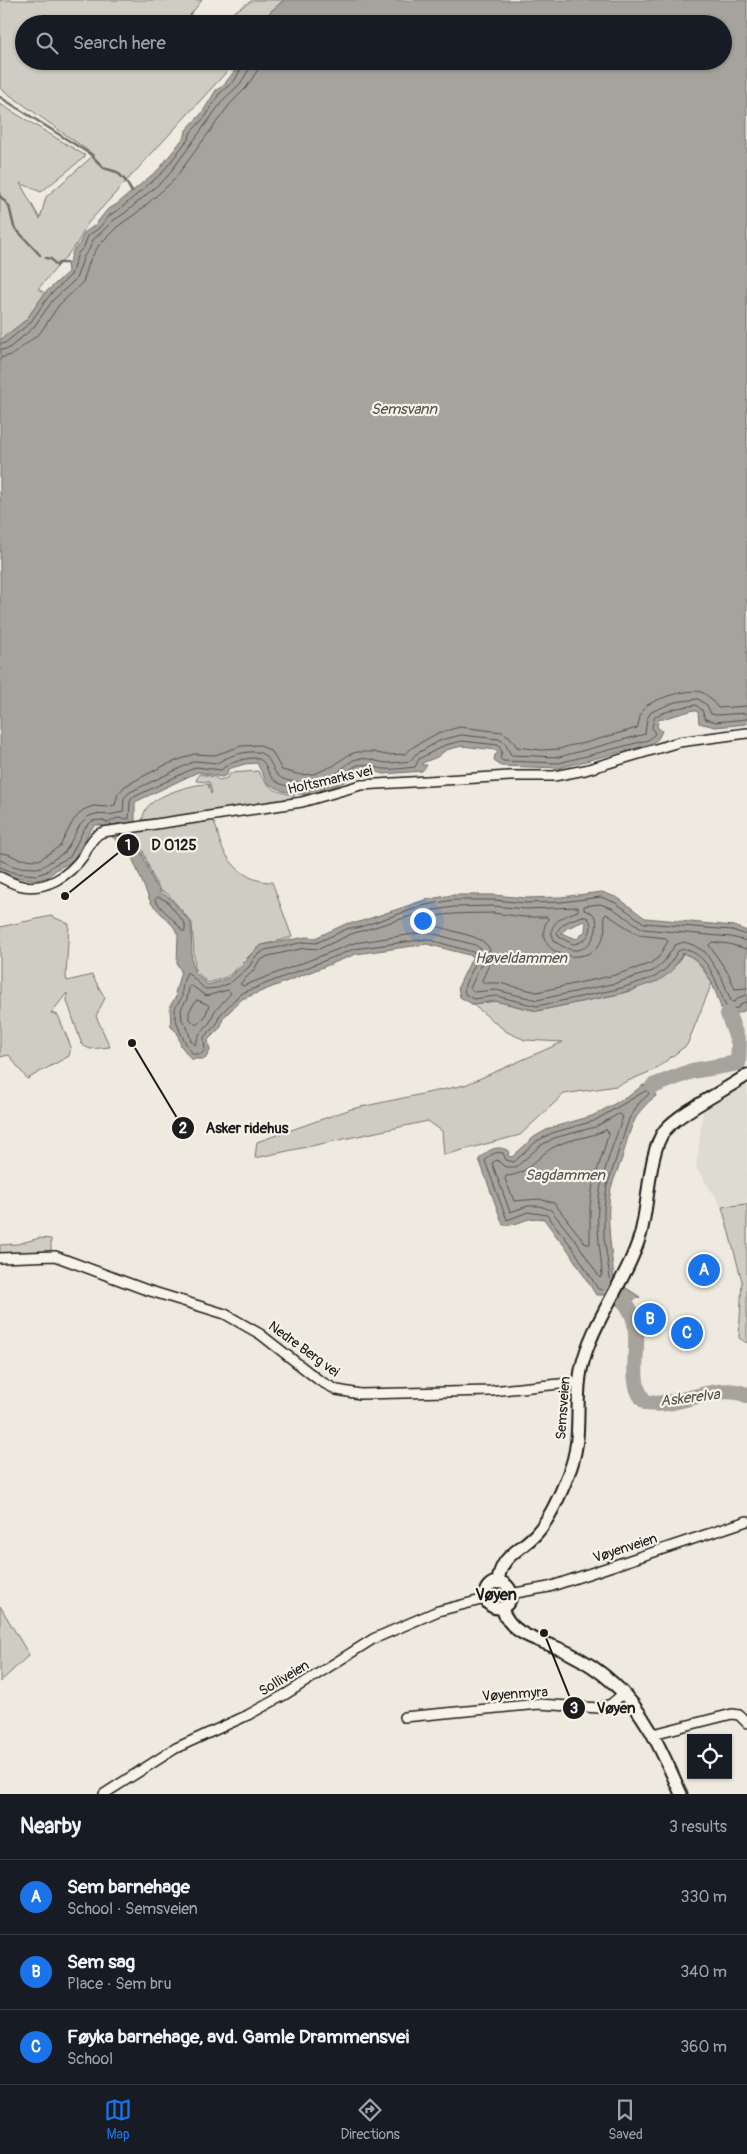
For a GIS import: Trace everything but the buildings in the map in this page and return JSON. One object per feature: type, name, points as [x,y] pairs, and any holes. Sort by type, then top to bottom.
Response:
[{"type":"main road","name":"Semsveien","points":[[498,1583],[500,1568],[507,1558],[536,1534],[561,1492],[570,1472],[578,1433],[581,1370],[591,1339],[640,1235],[655,1152],[665,1130],[688,1112],[747,1075]]},
{"type":"main road","points":[[498,1583],[505,1585],[510,1594],[508,1602],[502,1608],[490,1606],[485,1599],[487,1588],[498,1583]]},
{"type":"main road","points":[[502,1608],[511,1626],[524,1635],[568,1652],[584,1661],[599,1671],[624,1693],[643,1717],[653,1734],[681,1794]]},
{"type":"street","name":"Holtsmarks vei","points":[[0,877],[19,885],[37,886],[57,882],[77,864],[94,839],[103,832],[302,802],[361,785],[383,782],[510,776],[554,776],[585,770],[679,742],[747,733]]},
{"type":"street","name":"Nedre Berg vei","points":[[0,1258],[55,1256],[144,1289],[226,1314],[260,1334],[320,1381],[337,1390],[360,1394],[491,1391],[579,1382]]},
{"type":"street","name":"Vøyenveien","points":[[510,1594],[549,1587],[747,1521]]},
{"type":"street","name":"Solliveien","points":[[104,1794],[176,1748],[248,1715],[286,1694],[372,1639],[438,1611],[485,1599]]},
{"type":"street","name":"Vøyenmyra","points":[[404,1718],[539,1704],[599,1708],[611,1704],[624,1693]]},
{"type":"street","points":[[653,1734],[732,1714],[739,1715],[747,1723]]},
{"type":"shaded area","points":[[0,0],[202,0],[190,15],[15,15],[15,70],[228,70],[88,223],[76,245],[38,289],[45,293],[26,320],[0,340],[0,104],[86,156],[41,192],[20,183],[40,219],[46,197],[94,155],[0,88]]},
{"type":"shaded area","points":[[253,0],[284,0],[268,15],[227,15]]},
{"type":"shaded area","points":[[258,771],[273,788],[295,795],[288,800],[180,817],[142,820],[145,810],[151,804],[174,791],[208,784],[211,794],[209,782],[196,781],[199,774],[215,777],[219,780],[227,778],[231,773]]},
{"type":"shaded area","points":[[210,820],[215,824],[226,855],[236,867],[256,879],[272,882],[292,937],[259,946],[232,973],[208,983],[195,970],[192,923],[168,894],[161,891],[154,880],[143,851],[133,839],[133,832]]},
{"type":"shaded area","points":[[51,916],[69,924],[67,981],[92,975],[105,998],[96,1016],[110,1047],[90,1049],[82,1045],[67,1001],[67,993],[51,1013],[58,1015],[71,1047],[69,1056],[27,1079],[9,1055],[0,1057],[0,927]]},
{"type":"shaded area","points":[[683,953],[696,959],[712,983],[687,1045],[654,1070],[616,1086],[564,1094],[520,1135],[444,1155],[442,1131],[428,1121],[255,1158],[257,1142],[351,1109],[465,1085],[563,1042],[525,1040],[507,1032],[472,1004],[495,1001],[537,1011],[619,994],[634,990],[678,963]]},
{"type":"shaded area","points":[[747,1083],[747,1204],[722,1207],[696,1168],[703,1110]]},
{"type":"shaded area","points":[[747,1204],[747,1343],[739,1338],[742,1281],[722,1207]]},
{"type":"shaded area","points":[[40,1238],[51,1239],[51,1253],[0,1261],[0,1245],[17,1244]]},
{"type":"shaded area","points":[[0,1606],[29,1655],[0,1682]]},
{"type":"water","name":"Semsvann","points":[[284,0],[747,0],[747,724],[715,727],[699,723],[698,712],[694,710],[658,720],[657,727],[662,731],[658,739],[651,744],[559,768],[501,766],[494,761],[495,755],[498,753],[496,750],[462,746],[446,750],[437,757],[422,763],[422,765],[427,765],[422,771],[384,774],[370,770],[358,770],[344,782],[305,795],[283,791],[267,783],[257,763],[228,769],[227,775],[221,777],[198,772],[135,802],[135,824],[120,826],[119,823],[116,824],[117,827],[103,830],[102,825],[95,825],[73,861],[57,869],[48,877],[37,880],[13,877],[0,871],[0,340],[26,320],[45,293],[68,272],[67,263],[70,261],[73,251],[84,233],[95,225],[107,210],[159,169],[185,136],[186,130],[202,113],[216,90],[223,86],[235,70],[732,70],[732,15],[268,15]]},
{"type":"water","name":"Høveldammen","points":[[131,831],[132,840],[142,853],[153,881],[161,893],[169,897],[191,923],[194,971],[208,985],[228,978],[262,945],[306,937],[315,938],[348,923],[356,923],[425,900],[452,895],[494,895],[525,898],[561,897],[602,892],[618,898],[645,918],[734,926],[747,931],[747,1005],[744,1011],[739,1013],[723,1014],[714,987],[704,970],[691,957],[683,953],[671,972],[658,981],[619,994],[537,1011],[495,1001],[472,1004],[460,997],[458,987],[473,956],[427,944],[356,954],[242,999],[223,1018],[221,1027],[208,1040],[210,1051],[205,1059],[191,1059],[181,1046],[177,1032],[171,1027],[170,1006],[177,995],[175,993],[181,971],[177,964],[178,935],[174,927],[151,903],[133,860],[121,844],[110,835]],"holes":[[[584,921],[586,922],[585,931],[577,939],[561,933],[567,928]]]},
{"type":"water","name":"Sagdammen","points":[[643,1085],[653,1086],[656,1096],[643,1108],[634,1122],[611,1188],[609,1200],[614,1280],[640,1297],[618,1306],[604,1295],[596,1295],[568,1250],[544,1219],[537,1218],[503,1225],[479,1159],[489,1151],[497,1148],[509,1151],[508,1156],[512,1157],[534,1137],[550,1128],[592,1116],[629,1096]]},
{"type":"waterway","points":[[0,97],[90,154],[104,168],[117,172],[125,180],[132,192]]},
{"type":"waterway","points":[[0,196],[9,206],[14,227],[40,255]]},
{"type":"waterway","points":[[46,258],[51,259],[57,266],[59,263],[67,263]]},
{"type":"waterway","name":"Askerelva","points":[[653,1086],[692,1071],[738,1063],[739,1044],[728,1014]]},
{"type":"waterway","name":"Askerelva","points":[[610,1287],[625,1302],[632,1314],[636,1336],[635,1374],[640,1395],[647,1403],[672,1402],[723,1391],[747,1395]]},
{"type":"place","name":"D 0125","points":[[65,896]]},
{"type":"place","name":"Asker ridehus","points":[[132,1043]]},
{"type":"place","name":"Sem barnehage","points":[[704,1270]]},
{"type":"place","name":"Sem sag","points":[[650,1319]]},
{"type":"place","name":"Føyka barnehage, avd. Gamle Drammensvei","points":[[687,1333]]},
{"type":"place","name":"Vøyen","points":[[544,1633]]},
{"type":"district","name":"Vøyen","points":[[496,1595]]}]
